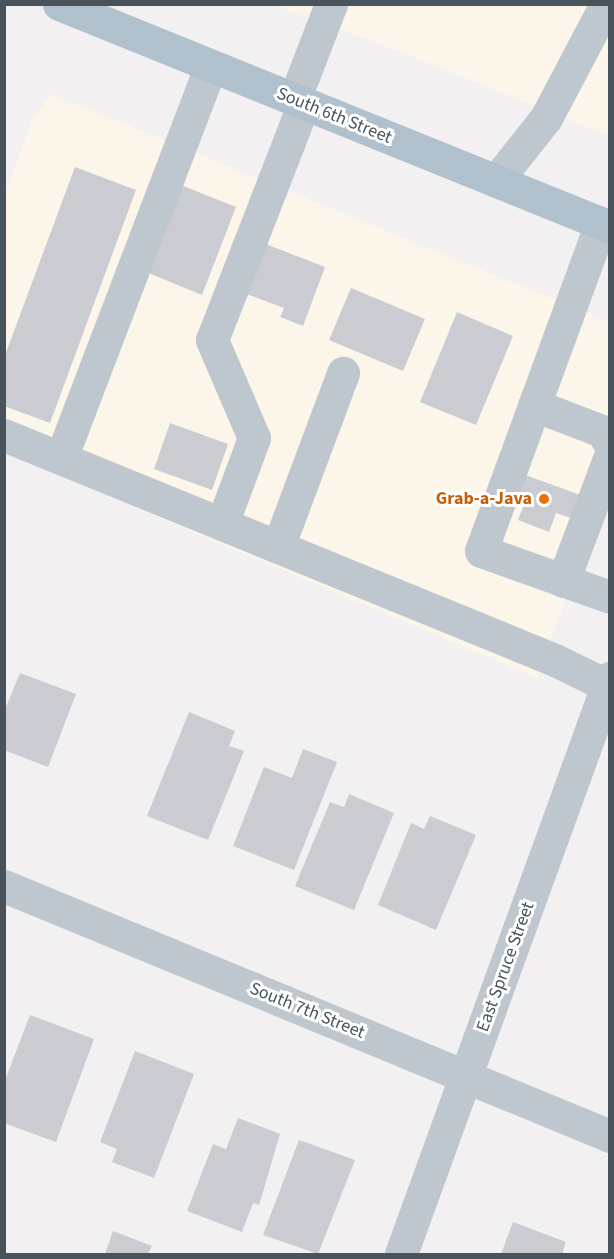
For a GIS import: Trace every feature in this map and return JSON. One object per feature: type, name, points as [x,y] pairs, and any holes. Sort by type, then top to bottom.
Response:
[{"type":"main road","name":"South 6th Street","points":[[59,4],[605,225]]},
{"type":"street","points":[[222,524],[254,438],[212,340],[299,102],[331,4]]},
{"type":"street","points":[[496,181],[546,118],[606,4]]},
{"type":"street","points":[[61,458],[211,66]]},
{"type":"street","points":[[605,225],[534,405],[481,551],[609,597]]},
{"type":"street","points":[[278,547],[343,373]]},
{"type":"street","points":[[534,405],[602,431],[609,444]]},
{"type":"street","points":[[4,435],[555,660],[608,684]]},
{"type":"street","points":[[563,581],[609,456]]},
{"type":"street","name":"East Spruce Street","points":[[401,1254],[608,684]]},
{"type":"street","name":"South 7th Street","points":[[4,886],[609,1136]]},
{"type":"shaded area","points":[[274,5],[609,5],[609,136],[398,51]]},
{"type":"shaded area","points":[[52,94],[609,322],[609,481],[537,678],[5,452],[4,197],[33,118]]},
{"type":"building","points":[[75,167],[136,190],[50,423],[4,406],[4,358]]},
{"type":"building","points":[[176,183],[236,207],[202,295],[141,270]]},
{"type":"building","points":[[263,243],[325,267],[303,326],[280,317],[284,308],[244,293]]},
{"type":"building","points":[[351,288],[425,319],[403,371],[329,340]]},
{"type":"building","points":[[457,312],[513,336],[476,425],[420,402]]},
{"type":"building","points":[[170,423],[228,444],[212,490],[154,469]]},
{"type":"building","points":[[520,473],[583,496],[574,519],[556,513],[549,532],[518,520],[526,500],[511,496]]},
{"type":"building","points":[[20,673],[76,694],[48,767],[4,750],[4,712]]},
{"type":"building","points":[[189,712],[235,731],[229,746],[244,751],[208,840],[147,816]]},
{"type":"building","points":[[303,749],[337,762],[294,870],[233,846],[264,767],[292,778]]},
{"type":"building","points":[[349,794],[394,813],[354,910],[295,886],[330,802],[344,807]]},
{"type":"building","points":[[430,816],[476,835],[436,930],[378,905],[411,823],[424,829]]},
{"type":"building","points":[[30,1015],[94,1039],[56,1142],[4,1123],[4,1083]]},
{"type":"building","points":[[135,1051],[194,1074],[154,1178],[112,1162],[117,1149],[100,1142]]},
{"type":"building","points":[[238,1118],[280,1134],[259,1205],[253,1203],[242,1232],[187,1211],[213,1144],[226,1149]]},
{"type":"building","points":[[299,1140],[355,1160],[318,1254],[263,1235]]},
{"type":"building","points":[[513,1222],[566,1242],[562,1254],[501,1254]]},
{"type":"building","points":[[113,1231],[152,1246],[148,1254],[105,1254]]},
{"type":"place","name":"Grab-a-Java","points":[[544,499]]}]
